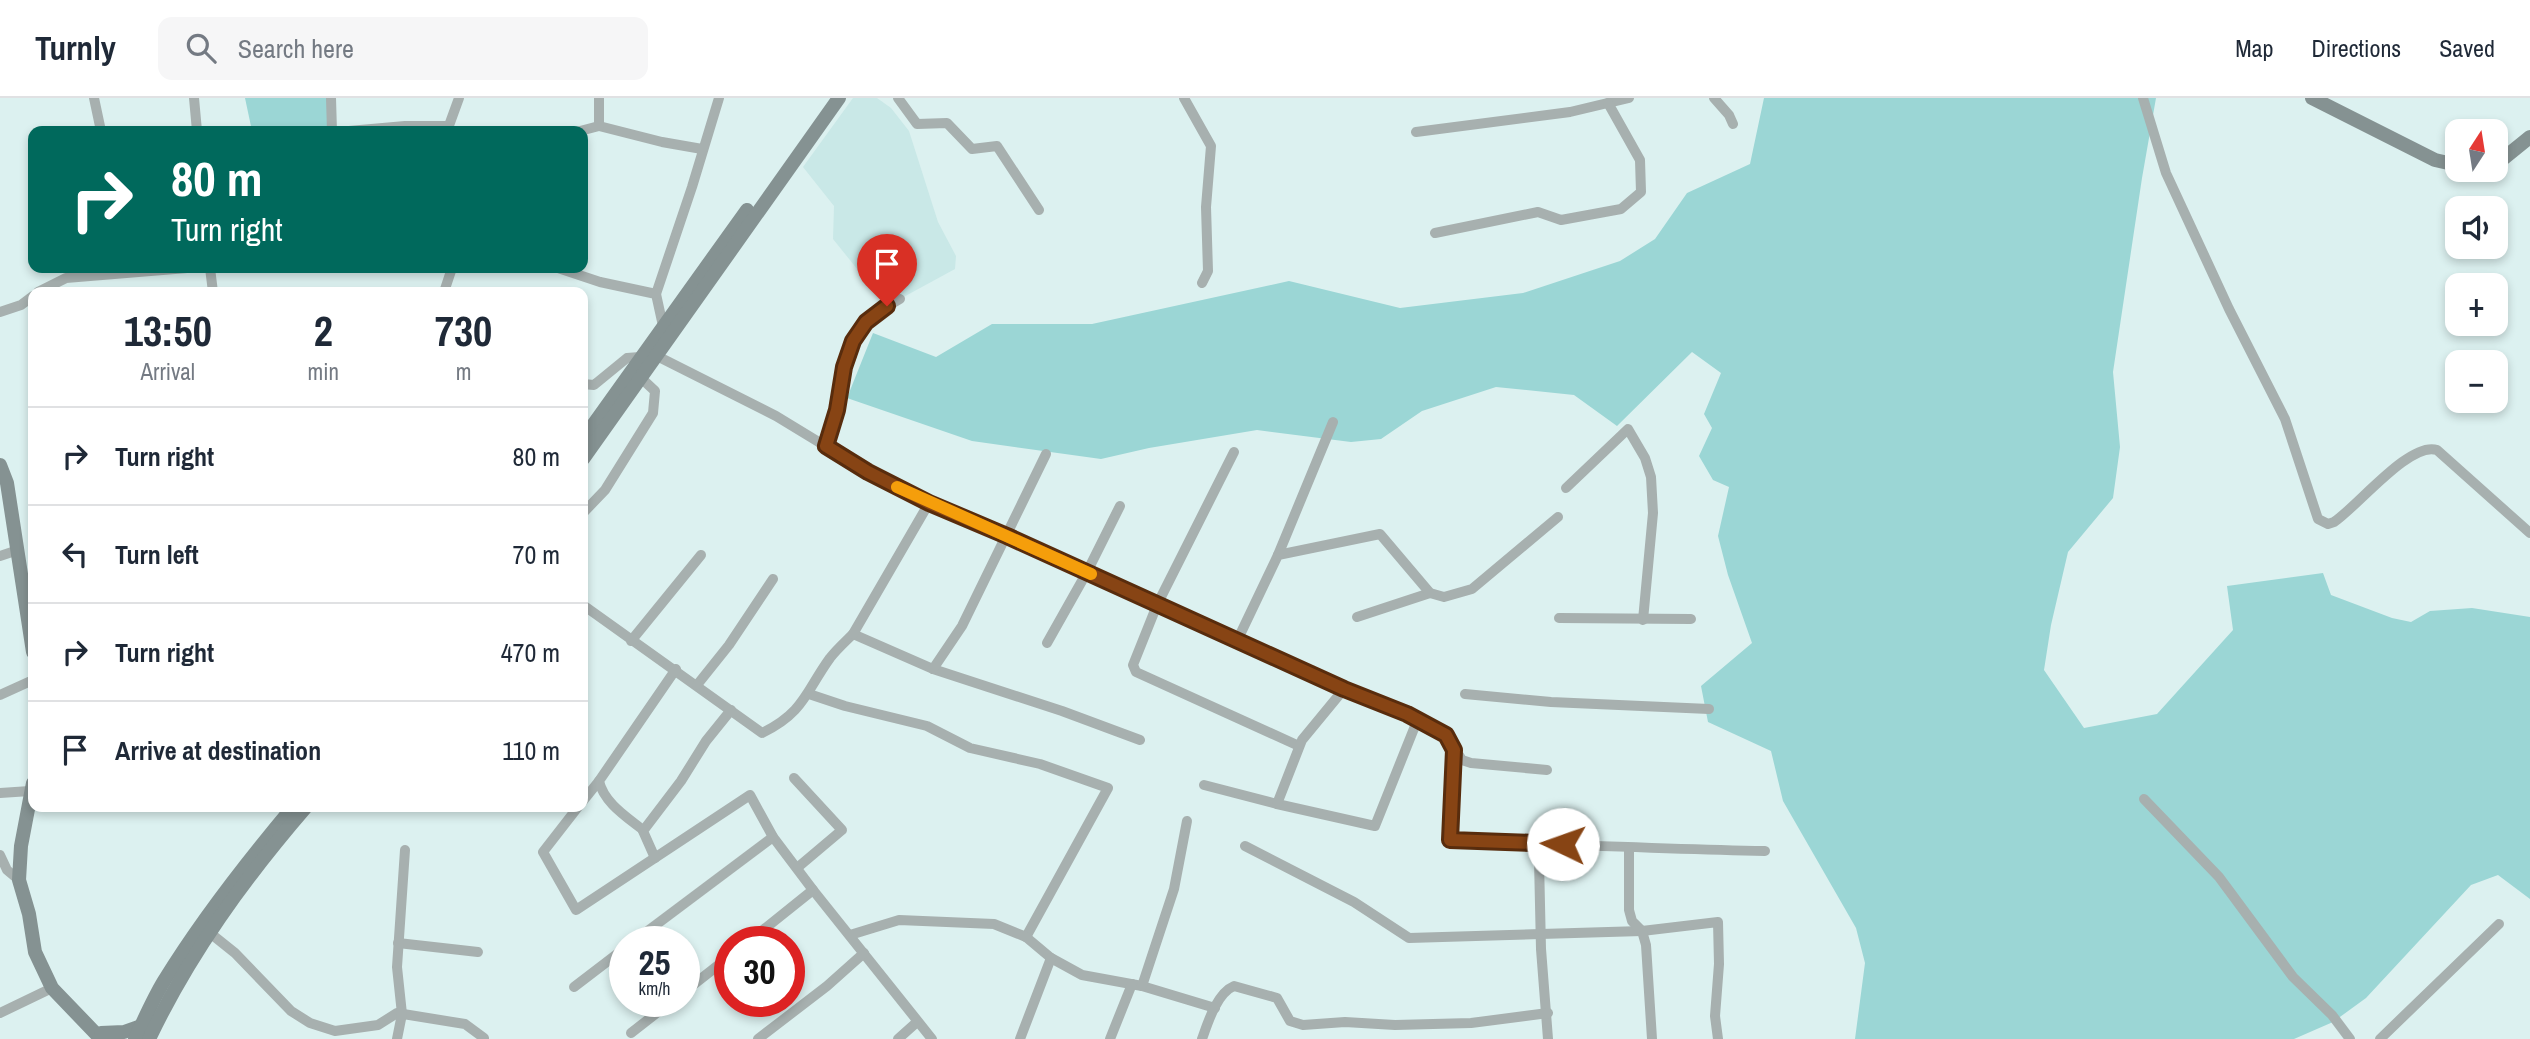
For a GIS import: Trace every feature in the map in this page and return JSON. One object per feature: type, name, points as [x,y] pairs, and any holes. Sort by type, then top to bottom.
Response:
[{"type":"main road","points":[[588,452],[640,377],[647,355],[663,326],[828,98]]},
{"type":"main road","points":[[588,432],[839,98]]},
{"type":"main road","points":[[2312,98],[2435,160],[2445,162]]},
{"type":"main road","points":[[2508,155],[2530,137]]},
{"type":"main road","points":[[0,465],[7,484],[28,618]]},
{"type":"main road","points":[[28,810],[21,846],[19,880],[29,914],[35,952],[52,988],[101,1035],[124,1032],[141,1035]]},
{"type":"main road","points":[[141,1035],[163,983],[199,926],[240,870],[289,812]]},
{"type":"main road","points":[[141,1035],[233,898],[302,812]]},
{"type":"street","points":[[93,98],[100,126]]},
{"type":"street","points":[[194,98],[197,126]]},
{"type":"street","points":[[331,98],[332,126]]},
{"type":"street","points":[[449,126],[459,98]]},
{"type":"street","points":[[598,126],[599,98]]},
{"type":"street","points":[[663,326],[656,294],[719,98]]},
{"type":"street","points":[[898,98],[918,124],[947,123],[972,149],[997,146],[1039,210]]},
{"type":"street","points":[[1184,98],[1210,146],[1206,207],[1208,271],[1202,283]]},
{"type":"street","points":[[1416,132],[1570,112],[1629,98]]},
{"type":"street","points":[[1714,98],[1733,124]]},
{"type":"street","points":[[2143,98],[2166,173],[2228,309],[2285,419],[2318,519],[2328,524],[2334,522],[2391,470],[2425,448],[2432,448],[2530,533]]},
{"type":"street","points":[[1435,233],[1538,212],[1561,220],[1621,209],[1641,192],[1640,160],[1608,103]]},
{"type":"street","points":[[588,129],[598,126],[702,149]]},
{"type":"street","points":[[48,287],[66,278],[126,273]]},
{"type":"street","points":[[573,273],[600,282],[656,294]]},
{"type":"street","points":[[826,446],[837,410],[844,367],[853,341],[866,322],[900,299]]},
{"type":"street","points":[[0,312],[28,300]]},
{"type":"street","points":[[588,384],[594,385],[627,358],[647,355],[722,387],[868,472],[929,503],[1344,689],[1407,714],[1446,735],[1462,760],[1547,770]]},
{"type":"street","points":[[588,508],[605,490],[653,413],[655,391],[640,377]]},
{"type":"street","points":[[1237,641],[1278,555],[1333,422]]},
{"type":"street","points":[[1566,488],[1628,429],[1645,458],[1651,477],[1653,513],[1643,620]]},
{"type":"street","points":[[1234,452],[1157,605],[1133,665],[1136,672],[1299,746]]},
{"type":"street","points":[[933,669],[959,632],[1046,454]]},
{"type":"street","points":[[588,609],[631,641],[676,669],[762,733],[789,719],[809,694],[831,657],[853,634],[929,503]]},
{"type":"street","points":[[1047,643],[1120,506]]},
{"type":"street","points":[[1278,555],[1380,534],[1430,593],[1444,597],[1472,589],[1558,517]]},
{"type":"street","points":[[0,556],[18,550]]},
{"type":"street","points":[[631,641],[701,555]]},
{"type":"street","points":[[696,685],[729,645],[774,579]]},
{"type":"street","points":[[1357,617],[1430,593]]},
{"type":"street","points":[[1559,618],[1691,619]]},
{"type":"street","points":[[853,634],[933,669],[1062,711],[1140,740]]},
{"type":"street","points":[[588,794],[676,669]]},
{"type":"street","points":[[0,695],[28,683]]},
{"type":"street","points":[[1277,804],[1299,746],[1344,689]]},
{"type":"street","points":[[809,694],[845,706],[927,726],[970,748],[1040,764],[1108,788],[1026,937]]},
{"type":"street","points":[[1465,694],[1550,702],[1709,709]]},
{"type":"street","points":[[643,830],[731,710]]},
{"type":"street","points":[[1204,785],[1375,826],[1417,721]]},
{"type":"street","points":[[1454,750],[1450,840],[1542,842],[1629,848],[1765,850]]},
{"type":"street","points":[[794,778],[842,830],[797,868]]},
{"type":"street","points":[[598,781],[617,809],[643,830],[654,858]]},
{"type":"street","points":[[0,793],[28,795]]},
{"type":"street","points":[[574,812],[543,852],[576,910],[750,795],[773,837],[932,1039]]},
{"type":"street","points":[[2144,799],[2219,877],[2293,977],[2332,1015],[2350,1039]]},
{"type":"street","points":[[1110,1039],[1137,985],[1174,888],[1187,821]]},
{"type":"street","points":[[654,926],[773,837]]},
{"type":"street","points":[[1542,842],[1539,860],[1541,935],[1549,1039]]},
{"type":"street","points":[[1245,846],[1354,902],[1409,938],[1642,931],[1718,922],[1719,964],[1715,1016],[1718,1039]]},
{"type":"street","points":[[1629,848],[1629,909],[1632,921],[1642,931],[1646,945],[1652,1039]]},
{"type":"street","points":[[397,1039],[402,1014],[397,967],[405,850]]},
{"type":"street","points":[[0,855],[6,870],[19,880]]},
{"type":"street","points":[[768,926],[813,890]]},
{"type":"street","points":[[850,935],[900,920],[994,924],[1026,937],[1051,958],[1082,975],[1137,985],[1215,1008]]},
{"type":"street","points":[[2379,1039],[2500,924]]},
{"type":"street","points":[[210,933],[235,953],[291,1011],[310,1023],[335,1031],[378,1025],[397,1013],[465,1024],[484,1038]]},
{"type":"street","points":[[398,943],[478,951]]},
{"type":"street","points":[[758,1039],[827,986],[864,953]]},
{"type":"street","points":[[1020,1039],[1051,958]]},
{"type":"street","points":[[574,987],[609,960]]},
{"type":"street","points":[[700,979],[714,969]]},
{"type":"street","points":[[1202,1039],[1215,1008],[1227,990],[1234,986],[1278,998],[1290,1021],[1303,1025],[1345,1022],[1395,1025],[1471,1023],[1548,1013]]},
{"type":"street","points":[[0,1013],[52,988]]},
{"type":"street","points":[[631,1033],[652,1017]]},
{"type":"street","points":[[898,1039],[917,1022]]},
{"type":"shaded area","points":[[245,98],[331,98],[332,126],[251,126]]},
{"type":"shaded area","points":[[853,98],[877,98],[891,108],[909,131],[938,222],[956,256],[955,269],[887,306],[833,239],[834,206],[803,167]]},
{"type":"shaded area","points":[[1764,98],[2156,98],[2113,372],[2120,447],[2113,498],[2068,552],[2051,625],[2044,670],[2084,728],[2157,714],[2233,630],[2227,586],[2323,573],[2331,595],[2392,618],[2411,622],[2430,611],[2472,608],[2530,617],[2530,899],[2498,875],[2471,885],[2366,998],[2333,1022],[2294,1039],[1855,1039],[1865,963],[1856,928],[1783,801],[1771,751],[1708,722],[1701,686],[1752,643],[1728,575],[1718,536],[1729,487],[1713,480],[1699,456],[1712,428],[1704,414],[1721,373],[1692,352],[1617,426],[1574,395],[1496,387],[1422,411],[1381,439],[1351,442],[1257,430],[1101,459],[972,441],[847,398],[873,333],[936,357],[992,324],[1092,324],[1289,281],[1400,308],[1523,293],[1620,261],[1655,239],[1687,193],[1750,164]]},
{"type":"slow traffic","points":[[897,487],[1091,574]]},
{"type":"route","points":[[887,306],[866,322],[853,341],[844,367],[837,410],[826,446],[868,472],[929,503],[1344,689],[1407,714],[1446,735],[1454,750],[1450,840],[1563,844]]}]
